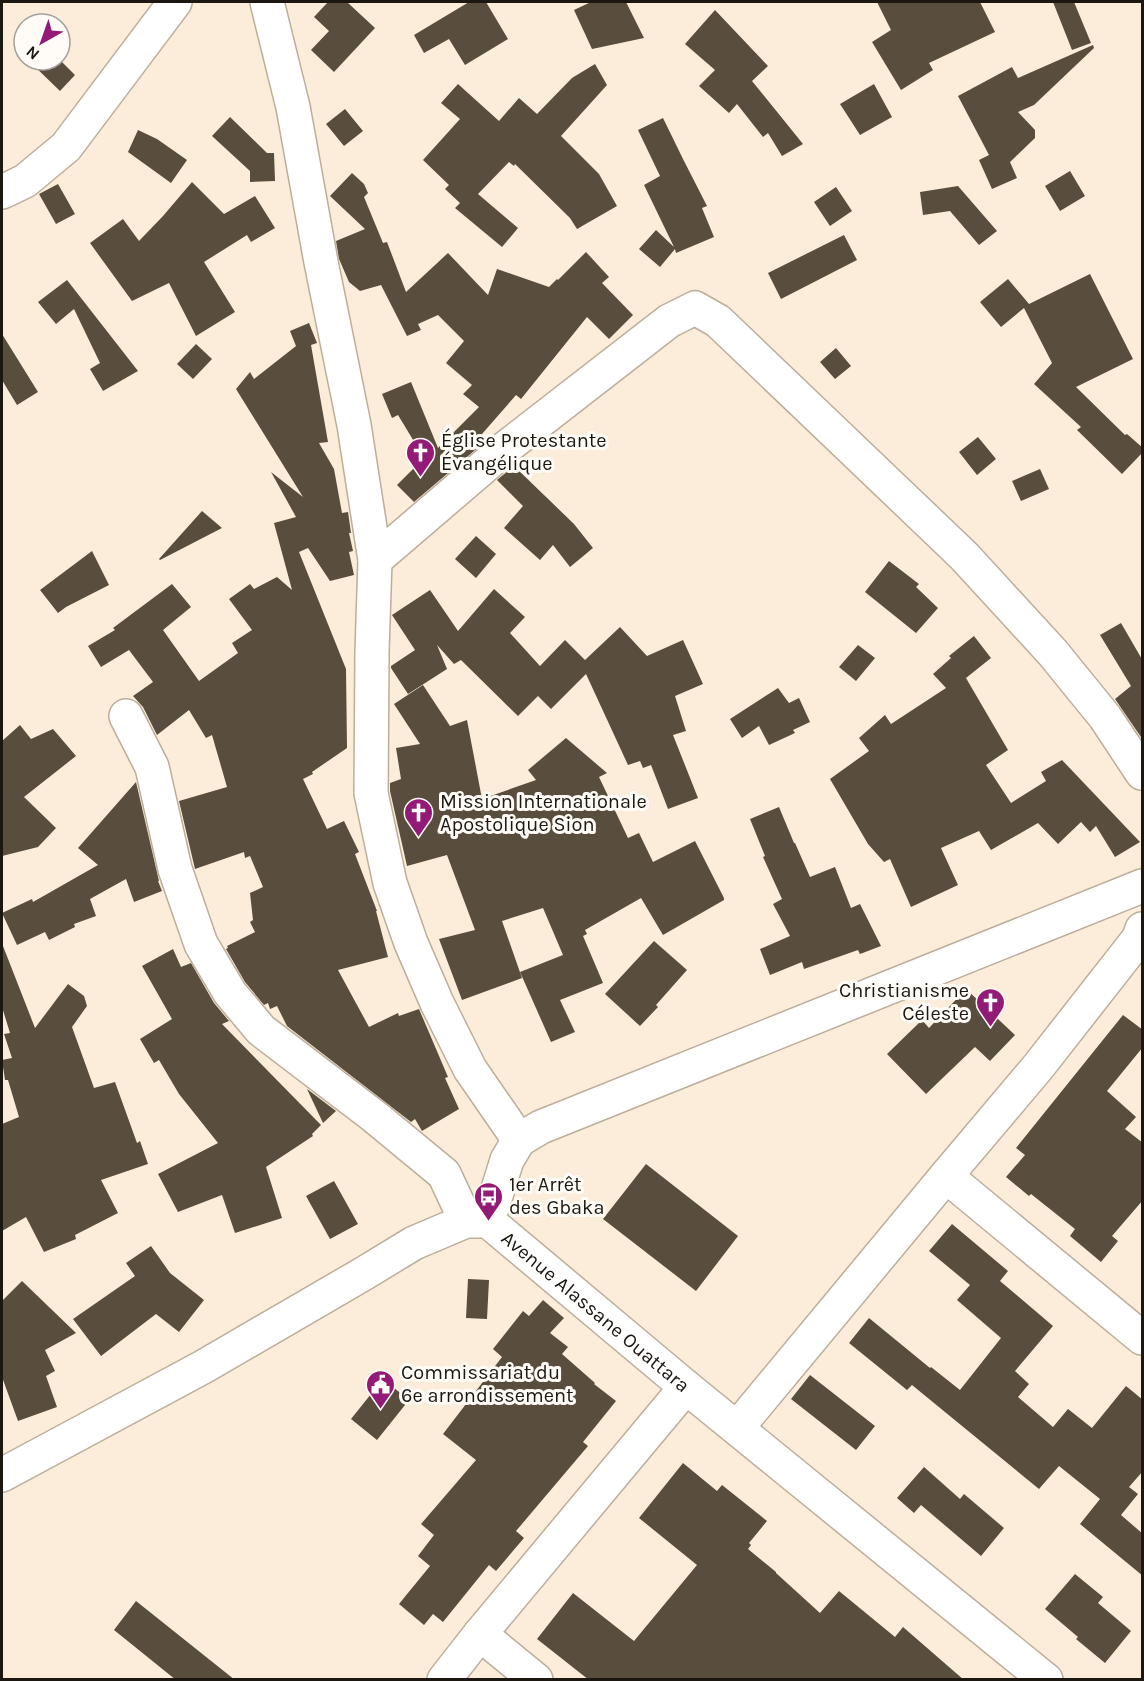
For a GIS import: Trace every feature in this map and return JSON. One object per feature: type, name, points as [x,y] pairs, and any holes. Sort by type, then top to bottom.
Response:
[{"type":"street","points":[[2,192],[25,181],[66,147],[175,2]]},
{"type":"street","points":[[267,2],[293,107],[354,425],[375,560],[371,793],[390,883],[411,943],[437,1004],[465,1060],[519,1140]]},
{"type":"street","points":[[375,560],[508,446],[669,321],[695,308],[718,321],[964,556],[1053,653],[1105,717],[1143,773]]},
{"type":"street","points":[[126,716],[152,767],[175,869],[201,944],[230,993],[261,1030],[375,1117],[444,1174],[477,1221]]},
{"type":"street","points":[[2,1475],[202,1367],[414,1243],[477,1221],[519,1140],[541,1127],[1143,886]]},
{"type":"street","points":[[737,1428],[1038,1067],[1141,936]]},
{"type":"street","points":[[946,1176],[1143,1338]]},
{"type":"street","name":"Avenue Alassane Ouattara","points":[[477,1221],[737,1428],[1046,1680]]},
{"type":"street","points":[[444,1680],[686,1387]]},
{"type":"street","points":[[480,1634],[536,1680]]},
{"type":"building","points":[[328,2],[347,2],[375,28],[334,72],[311,50],[329,31],[314,17]]},
{"type":"building","points":[[469,2],[486,2],[508,39],[465,65],[449,39],[424,53],[414,35]]},
{"type":"building","points":[[591,2],[626,2],[644,38],[592,49],[574,10]]},
{"type":"building","points":[[877,2],[980,2],[995,32],[929,63],[933,70],[901,90],[872,42],[891,30]]},
{"type":"building","points":[[1053,2],[1074,2],[1091,43],[1072,50]]},
{"type":"building","points":[[715,10],[768,66],[752,81],[803,144],[782,156],[768,133],[763,137],[737,104],[729,113],[699,86],[715,70],[685,44]]},
{"type":"building","points":[[1093,45],[1094,48],[1034,105],[1018,112],[1035,130],[1035,138],[1010,162],[1017,178],[992,189],[979,160],[989,155],[958,96],[1012,67],[1018,78]]},
{"type":"building","points":[[595,64],[607,85],[561,136],[599,174],[617,206],[577,229],[570,218],[515,164],[514,166],[509,162],[478,194],[518,228],[502,247],[455,208],[460,203],[445,189],[449,185],[423,160],[460,119],[441,103],[458,84],[499,121],[519,98],[537,114],[572,78]]},
{"type":"building","points":[[40,72],[72,72],[75,75],[60,91]]},
{"type":"building","points":[[874,84],[892,117],[860,135],[840,104]]},
{"type":"building","points":[[345,109],[363,131],[344,146],[326,124]]},
{"type":"building","points":[[230,117],[267,153],[274,153],[275,181],[250,182],[250,171],[212,136]]},
{"type":"building","points":[[663,118],[707,206],[702,208],[714,237],[676,253],[675,249],[660,267],[639,249],[656,230],[674,247],[644,185],[660,176],[638,130]]},
{"type":"building","points":[[138,130],[157,139],[187,160],[171,183],[128,152]]},
{"type":"building","points":[[1070,171],[1085,196],[1060,211],[1045,186]]},
{"type":"building","points":[[352,173],[364,184],[368,193],[364,197],[383,243],[387,242],[406,292],[448,253],[488,295],[497,269],[549,287],[586,252],[609,277],[602,283],[633,315],[609,339],[587,317],[521,399],[516,395],[482,434],[488,439],[414,502],[397,485],[424,458],[398,415],[392,418],[382,394],[411,382],[438,448],[479,407],[463,394],[472,385],[446,363],[464,341],[438,315],[418,324],[421,330],[407,336],[381,285],[360,291],[349,282],[339,259],[336,241],[365,229],[330,196]]},
{"type":"building","points":[[192,182],[224,214],[255,196],[275,228],[251,242],[247,235],[204,262],[235,312],[196,336],[169,283],[132,301],[90,243],[123,219],[139,241]]},
{"type":"building","points":[[58,184],[75,214],[56,224],[39,194]]},
{"type":"building","points":[[958,186],[997,231],[979,245],[950,211],[923,215],[920,192]]},
{"type":"building","points":[[836,187],[852,211],[830,226],[814,202]]},
{"type":"building","points":[[844,235],[857,260],[781,299],[768,273]]},
{"type":"building","points":[[1090,274],[1133,359],[1076,387],[1125,435],[1127,434],[1143,448],[1143,452],[1122,474],[1077,430],[1081,427],[1034,384],[1052,363],[1024,308],[1001,327],[980,302],[1008,279],[1029,304]]},
{"type":"building","points":[[67,280],[138,371],[103,391],[90,369],[100,363],[74,309],[56,324],[38,302]]},
{"type":"building","points":[[309,323],[317,343],[311,345],[328,442],[319,443],[334,469],[342,513],[348,512],[353,551],[349,552],[354,575],[330,581],[308,548],[299,552],[346,669],[347,748],[303,779],[327,829],[344,821],[359,852],[355,854],[377,911],[388,957],[338,970],[369,1027],[398,1013],[399,1016],[419,1009],[459,1109],[422,1131],[415,1119],[411,1122],[287,1026],[277,1006],[270,1009],[268,1003],[264,1005],[245,982],[226,949],[227,946],[255,932],[250,922],[253,920],[250,893],[263,887],[250,856],[245,858],[244,852],[195,869],[179,801],[227,787],[212,735],[206,738],[189,710],[157,735],[143,707],[133,696],[153,682],[129,650],[101,667],[88,646],[115,630],[113,628],[172,584],[191,607],[163,630],[199,681],[238,653],[232,643],[252,630],[229,599],[250,584],[254,589],[277,577],[292,590],[274,523],[296,517],[271,472],[303,497],[236,389],[250,372],[254,379],[296,346],[290,331]]},
{"type":"building","points":[[2,334],[38,392],[17,405],[2,380]]},
{"type":"building","points":[[196,344],[212,359],[193,379],[177,364]]},
{"type":"building","points":[[836,348],[851,366],[835,379],[820,362]]},
{"type":"building","points":[[978,437],[996,459],[977,475],[959,452]]},
{"type":"building","points":[[514,466],[574,524],[593,548],[570,567],[553,545],[540,560],[504,528],[523,506],[497,480]]},
{"type":"building","points":[[1040,469],[1049,489],[1021,501],[1012,481]]},
{"type":"building","points":[[202,511],[222,528],[160,560],[159,559]]},
{"type":"building","points":[[476,536],[496,554],[476,578],[455,559]]},
{"type":"building","points":[[92,551],[109,585],[58,613],[40,590]]},
{"type":"building","points":[[889,561],[919,584],[916,587],[938,608],[916,633],[865,592]]},
{"type":"building","points":[[494,589],[525,617],[510,633],[540,666],[565,640],[585,660],[620,627],[647,656],[683,640],[703,684],[675,696],[686,731],[673,735],[698,798],[668,809],[651,765],[643,768],[640,761],[628,765],[586,674],[551,709],[538,696],[518,716],[461,660],[454,664],[437,645],[447,669],[408,694],[391,666],[415,650],[392,615],[430,590],[458,631]]},
{"type":"building","points":[[1121,623],[1143,661],[1143,740],[1115,699],[1131,686],[1100,635]]},
{"type":"building","points":[[974,636],[991,658],[966,678],[1008,750],[986,765],[1011,803],[1046,781],[1041,772],[1062,760],[1140,842],[1115,857],[1096,826],[1090,832],[1081,822],[1058,844],[1038,823],[991,850],[979,831],[941,848],[958,885],[911,907],[890,859],[884,862],[868,844],[830,779],[869,751],[859,738],[885,715],[891,724],[946,688],[933,674],[951,658],[949,656]]},
{"type":"building","points":[[858,645],[875,658],[856,681],[839,667]]},
{"type":"building","points":[[423,685],[450,726],[467,720],[482,799],[536,780],[528,770],[566,738],[607,773],[599,777],[628,838],[639,833],[653,862],[695,841],[724,898],[663,935],[641,898],[585,930],[587,934],[583,936],[603,983],[560,1000],[575,1032],[551,1042],[520,972],[563,955],[543,908],[502,921],[522,978],[462,1000],[439,939],[475,930],[447,855],[407,866],[390,783],[401,779],[396,748],[420,744],[394,704]]},
{"type":"building","points":[[778,688],[789,703],[799,698],[810,722],[793,730],[795,733],[769,745],[759,726],[742,738],[730,719]]},
{"type":"building","points":[[20,725],[31,739],[53,729],[76,756],[24,797],[56,828],[38,847],[2,856],[2,741]]},
{"type":"building","points":[[136,782],[162,891],[134,902],[126,879],[90,899],[96,916],[74,924],[75,927],[49,940],[45,932],[17,945],[2,913],[32,899],[33,902],[98,865],[78,848]]},
{"type":"building","points":[[779,807],[810,877],[835,867],[851,908],[860,904],[881,946],[860,954],[858,950],[804,969],[802,962],[770,975],[760,949],[790,936],[773,904],[782,899],[763,857],[765,856],[750,819]]},
{"type":"building","points":[[654,941],[687,970],[640,1026],[605,994]]},
{"type":"building","points":[[2,946],[35,1028],[68,984],[84,996],[87,1006],[72,1027],[94,1088],[115,1082],[137,1143],[140,1141],[148,1164],[101,1180],[118,1213],[75,1235],[76,1239],[44,1252],[26,1217],[2,1231],[2,1124],[19,1117],[8,1080],[5,1080],[2,1060],[12,1058],[4,1034],[10,1033],[2,1007]]},
{"type":"building","points":[[173,949],[181,967],[191,963],[214,1003],[229,1021],[222,1024],[321,1125],[312,1134],[313,1136],[266,1167],[282,1218],[235,1233],[222,1195],[178,1212],[158,1174],[218,1143],[179,1094],[159,1060],[154,1063],[140,1039],[172,1019],[142,966]]},
{"type":"building","points":[[966,989],[1015,1035],[990,1061],[975,1047],[926,1094],[887,1054],[922,1020],[929,1028]]},
{"type":"building","points":[[1123,1015],[1143,1030],[1143,1047],[1107,1091],[1136,1117],[1125,1129],[1143,1143],[1143,1200],[1112,1236],[1118,1241],[1101,1262],[1070,1236],[1075,1229],[1006,1177],[1025,1155],[1016,1148]]},
{"type":"building","points":[[307,1089],[336,1111],[323,1123]]},
{"type":"building","points":[[646,1164],[738,1236],[696,1291],[603,1219]]},
{"type":"building","points":[[334,1181],[358,1224],[330,1239],[306,1196]]},
{"type":"building","points":[[952,1224],[1008,1271],[1000,1281],[1053,1326],[1015,1371],[1029,1384],[1018,1397],[1053,1427],[1068,1409],[1092,1428],[1126,1386],[1143,1400],[1143,1471],[1129,1487],[1138,1494],[1121,1515],[1143,1534],[1143,1576],[1080,1524],[1100,1499],[1059,1466],[1039,1489],[912,1385],[907,1390],[849,1343],[869,1318],[960,1390],[1001,1338],[957,1300],[970,1285],[929,1251]]},
{"type":"building","points":[[151,1246],[170,1273],[204,1300],[179,1332],[156,1314],[101,1356],[73,1319],[135,1276],[126,1263]]},
{"type":"building","points":[[468,1279],[489,1280],[487,1319],[466,1318]]},
{"type":"building","points":[[22,1281],[76,1333],[45,1350],[55,1371],[46,1376],[57,1407],[18,1421],[2,1377],[2,1301]]},
{"type":"building","points":[[543,1300],[564,1318],[550,1333],[568,1347],[562,1354],[616,1401],[583,1442],[588,1446],[516,1531],[524,1538],[496,1571],[489,1565],[443,1622],[433,1614],[424,1625],[399,1604],[430,1566],[418,1556],[434,1535],[421,1524],[476,1460],[443,1434],[502,1357],[493,1349],[523,1311],[529,1316]]},
{"type":"building","points":[[810,1375],[875,1426],[856,1450],[791,1399]]},
{"type":"building","points":[[383,1379],[409,1400],[377,1440],[351,1419]]},
{"type":"building","points":[[683,1463],[717,1491],[722,1485],[767,1521],[749,1543],[751,1545],[748,1549],[820,1613],[839,1591],[895,1637],[903,1627],[964,1680],[589,1680],[537,1639],[573,1593],[634,1641],[697,1565],[639,1518]]},
{"type":"building","points":[[924,1467],[960,1499],[964,1494],[1004,1528],[981,1556],[921,1505],[914,1513],[897,1498]]},
{"type":"building","points":[[1075,1574],[1103,1597],[1098,1603],[1131,1631],[1105,1663],[1045,1609]]},
{"type":"building","points":[[136,1601],[235,1680],[176,1680],[114,1630]]},
{"type":"place","name":"Église Protestante Évangélique","points":[[420,478]]},
{"type":"place","name":"Mission Internationale Apostolique Sion","points":[[419,838]]},
{"type":"place","name":"Christianisme Céleste","points":[[990,1028]]},
{"type":"place","name":"1er Arrêt des Gbaka","points":[[488,1222]]},
{"type":"place","name":"Commissariat du 6e arrondissement","points":[[380,1410]]}]
